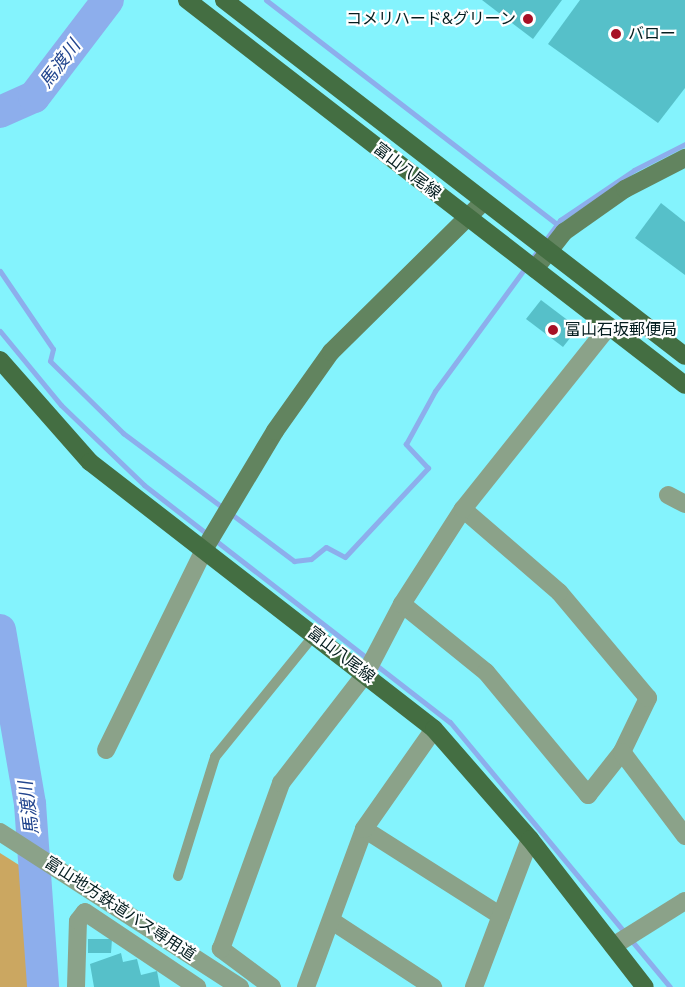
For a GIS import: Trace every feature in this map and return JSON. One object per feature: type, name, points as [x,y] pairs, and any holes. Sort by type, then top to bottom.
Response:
[{"type":"main road","name":"富山八尾線","points":[[187,0],[685,385]]},
{"type":"main road","name":"富山八尾線","points":[[224,0],[685,356]]},
{"type":"main road","name":"富山八尾線","points":[[0,360],[90,462],[205,548],[434,729],[530,839],[645,987]]},
{"type":"street","points":[[535,268],[564,231],[625,189],[685,158]]},
{"type":"street","points":[[106,750],[205,548],[275,431],[331,352],[483,202]]},
{"type":"street","points":[[272,987],[221,950],[281,783],[366,674],[402,604],[463,509],[520,432],[609,326]]},
{"type":"street","points":[[668,495],[685,504]]},
{"type":"street","points":[[402,604],[486,672],[588,795],[622,752],[648,698],[558,592],[463,509]]},
{"type":"street","points":[[306,987],[364,829],[434,729]]},
{"type":"street","points":[[622,752],[685,836]]},
{"type":"street","points":[[364,829],[501,916]]},
{"type":"street","name":"富山地方鉄道バス専用道","points":[[0,832],[240,987]]},
{"type":"street","points":[[474,987],[530,839]]},
{"type":"street","points":[[613,946],[685,901]]},
{"type":"street","points":[[76,987],[78,921],[85,912],[197,987]]},
{"type":"street","points":[[332,921],[433,987]]},
{"type":"lane","points":[[178,876],[215,757],[315,634]]},
{"type":"shaded area","points":[[0,853],[19,865],[34,987],[0,987]]},
{"type":"building","name":"コメリハード&グリーン","points":[[482,0],[562,0],[533,39]]},
{"type":"building","points":[[580,0],[685,0],[685,88],[658,123],[548,44]]},
{"type":"building","points":[[661,203],[685,222],[685,275],[635,238]]},
{"type":"building","points":[[541,300],[578,328],[563,347],[526,319]]},
{"type":"building","points":[[88,939],[112,939],[111,953],[88,953]]},
{"type":"building","points":[[121,953],[123,962],[137,959],[141,975],[157,971],[160,987],[94,987],[90,964]]},
{"type":"waterway","name":"馬渡川","points":[[0,112],[34,97],[108,0]]},
{"type":"waterway","points":[[266,0],[557,224]]},
{"type":"waterway","points":[[0,271],[53,349],[50,361],[123,433],[294,561],[311,559],[326,547],[345,557],[428,468],[406,444],[435,391],[560,220],[634,170],[685,144]]},
{"type":"waterway","points":[[0,331],[61,405],[144,485],[450,722],[670,987]]},
{"type":"waterway","name":"馬渡川","points":[[0,630],[30,804],[43,987]]},
{"type":"place","name":"コメリハード&グリーン","points":[[528,19]]},
{"type":"place","name":"バロー","points":[[616,34]]},
{"type":"place","name":"富山石坂郵便局","points":[[553,330]]}]
